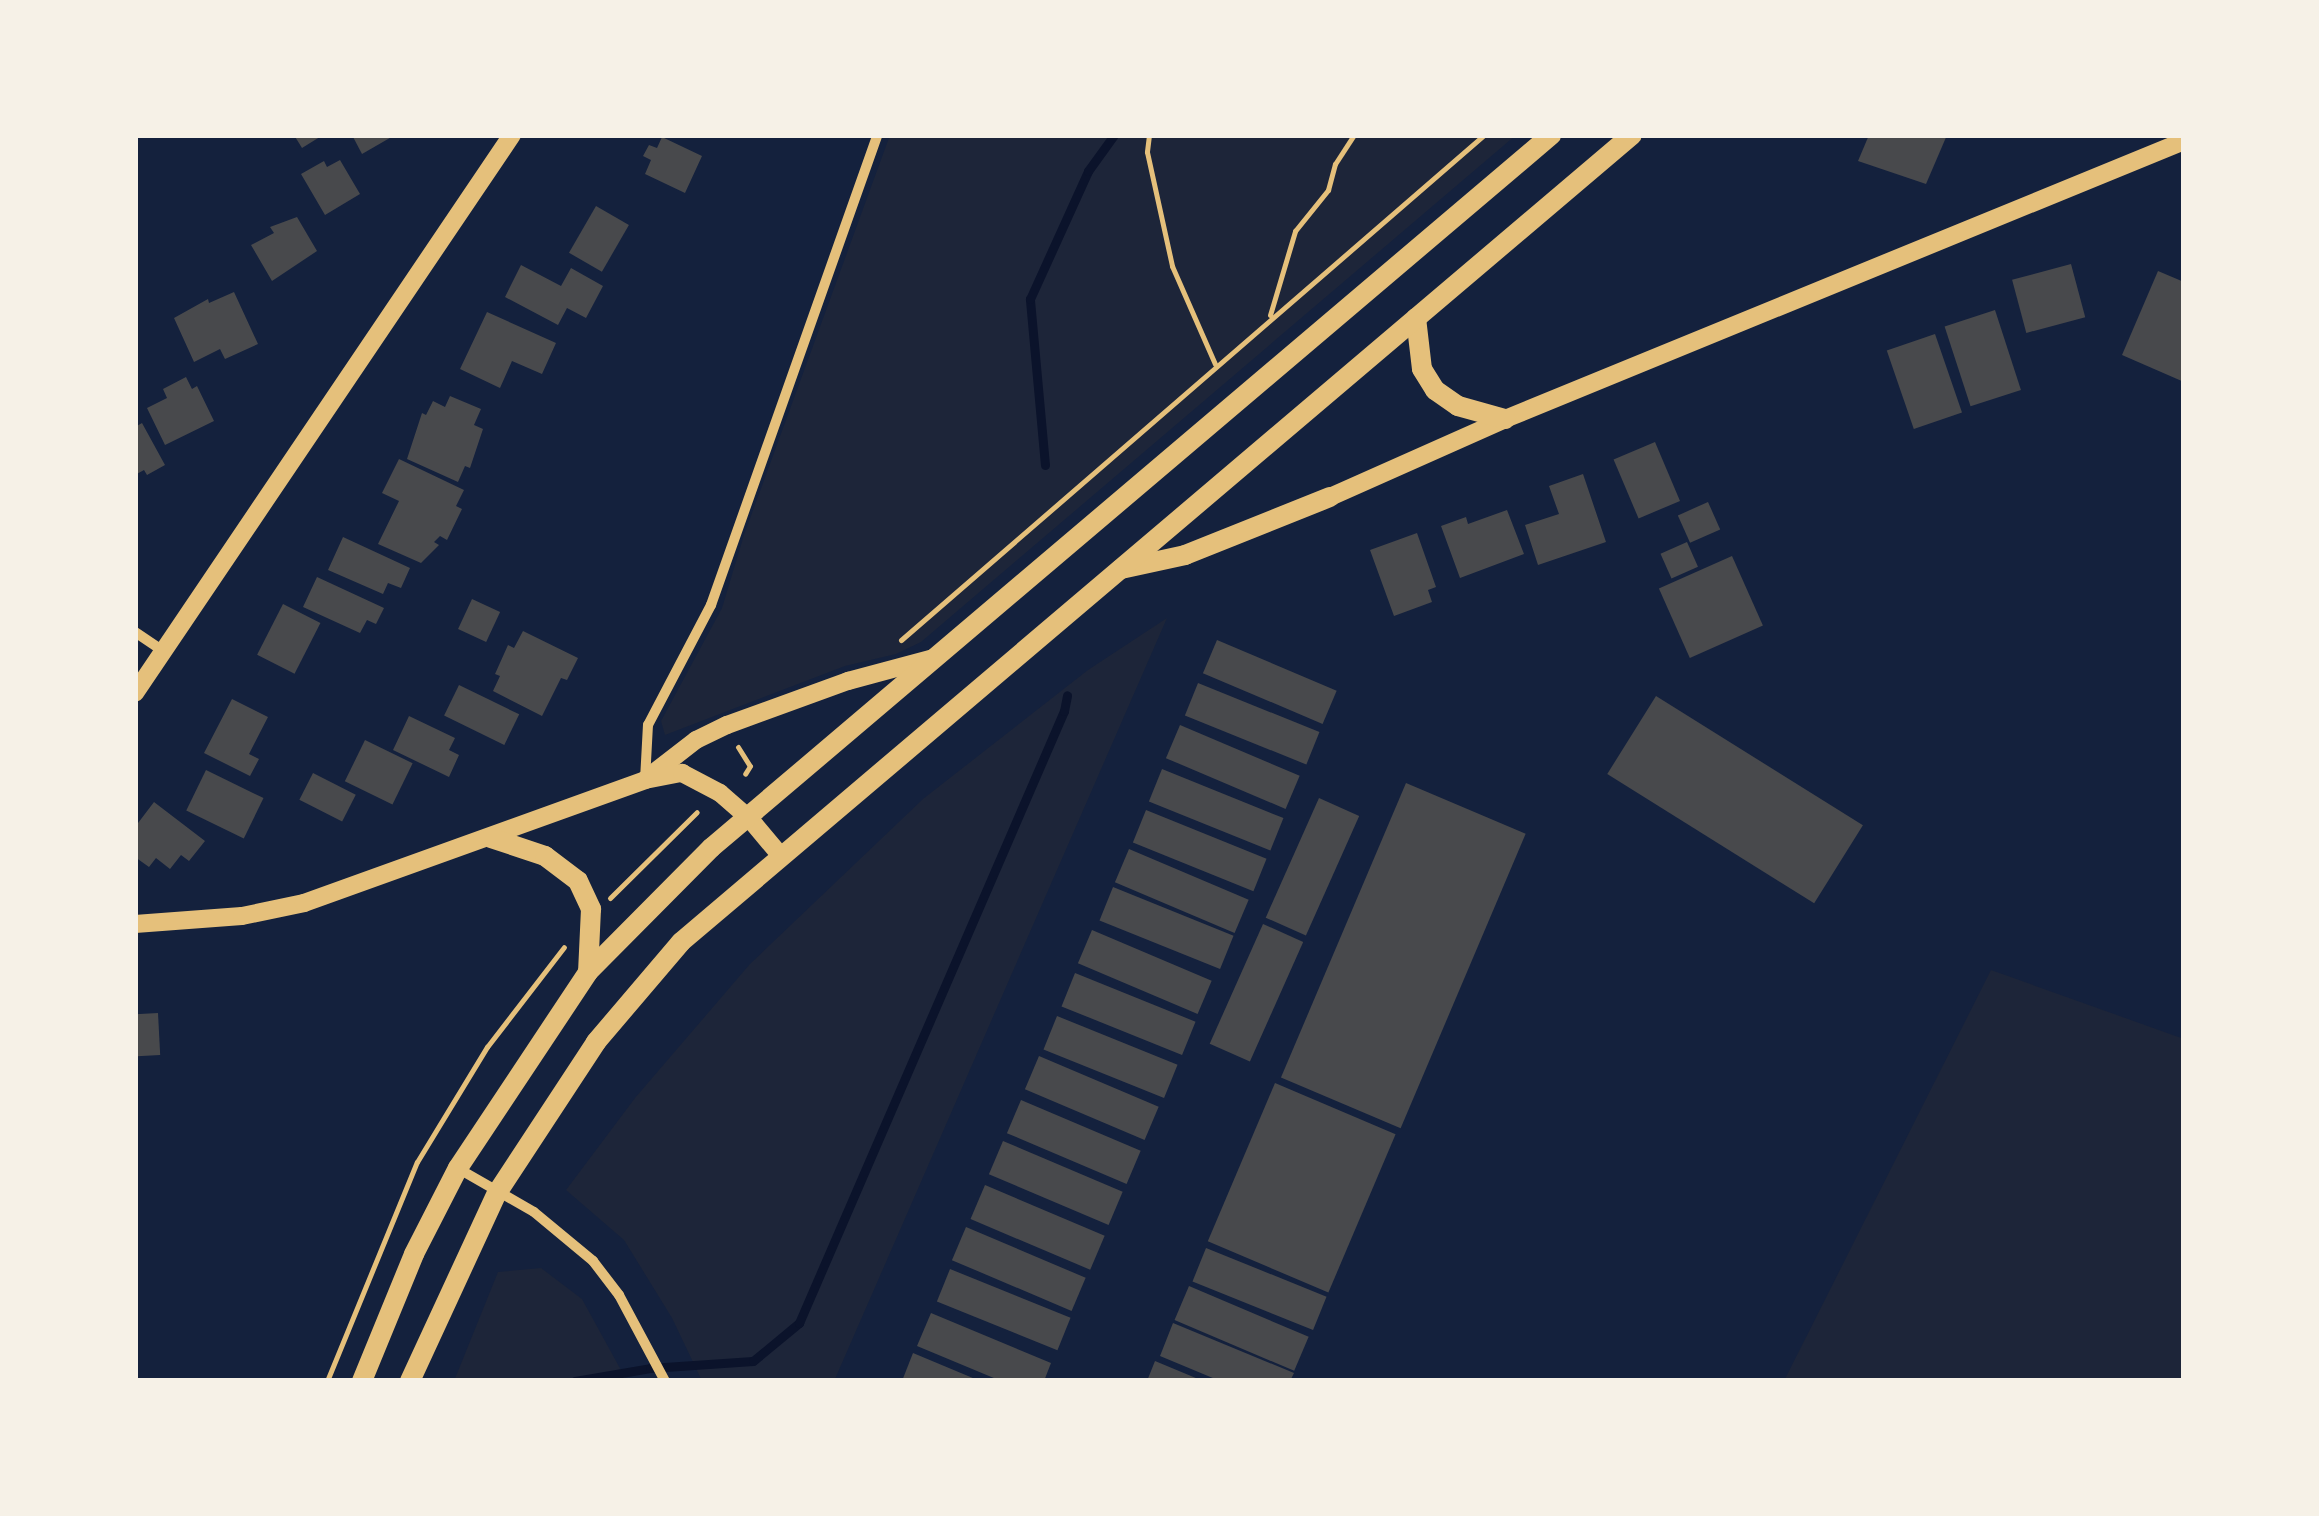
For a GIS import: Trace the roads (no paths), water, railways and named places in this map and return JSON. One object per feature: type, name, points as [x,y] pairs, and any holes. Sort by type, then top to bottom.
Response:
[{"type":"main road","points":[[362,1381],[414,1254],[458,1168],[588,972],[688,870],[1551,135]]},
{"type":"main road","points":[[410,1381],[497,1193],[596,1042],[681,942],[1632,135]]},
{"type":"main road","points":[[1416,318],[1422,370],[1435,390],[1458,406],[1505,419]]},
{"type":"main road","points":[[1119,570],[1185,555],[1330,497]]},
{"type":"main road","points":[[491,838],[545,856],[578,882],[592,918],[588,972]]},
{"type":"street","points":[[135,693],[512,135]]},
{"type":"street","points":[[645,780],[648,726],[711,605],[877,135]]},
{"type":"street","points":[[1330,497],[1505,419],[2184,140]]},
{"type":"street","points":[[135,632],[163,651]]},
{"type":"street","points":[[645,780],[696,740],[727,725],[848,681],[938,657]]},
{"type":"street","points":[[137,923],[242,916],[304,902],[645,780],[682,773],[712,787],[749,818],[780,855]]},
{"type":"street","points":[[458,1168],[534,1212],[593,1261],[641,1333],[665,1381]]},
{"type":"waterway","points":[[1045,465],[1030,299],[1088,171],[1114,135]]},
{"type":"waterway","points":[[575,1381],[650,1368],[753,1361],[799,1323],[1064,711],[1067,695]]}]
